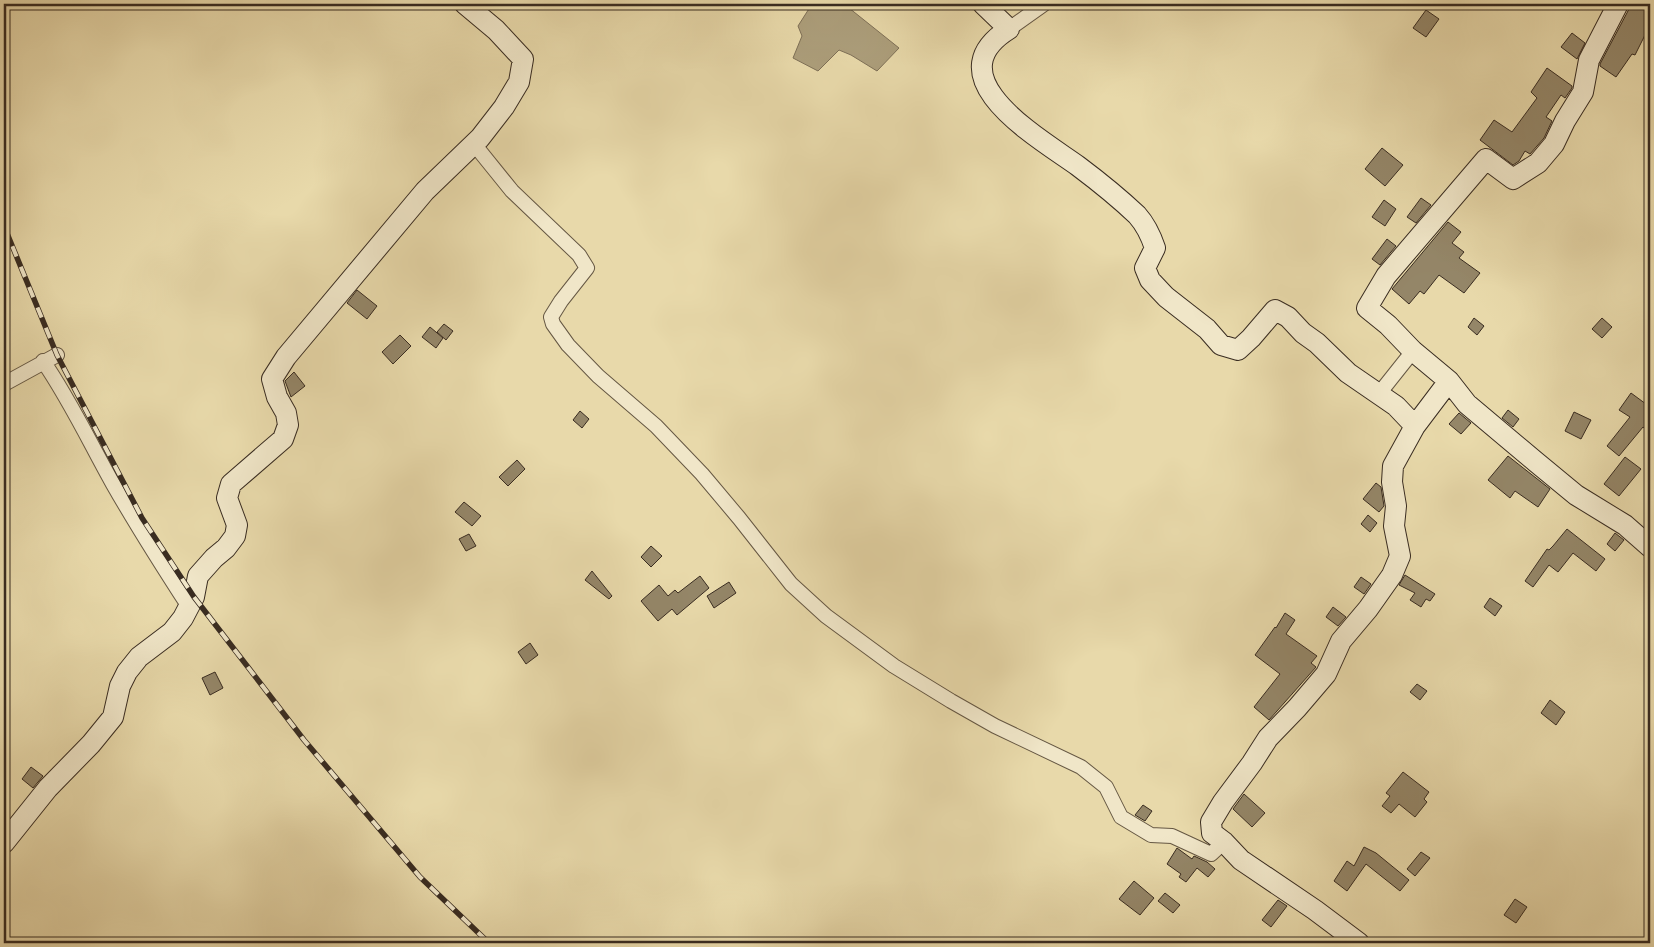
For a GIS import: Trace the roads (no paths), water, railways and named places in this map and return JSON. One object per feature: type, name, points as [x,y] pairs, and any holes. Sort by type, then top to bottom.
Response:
[{"type":"street","points":[[4,843],[48,788],[91,744],[113,716],[120,686],[127,672],[139,657],[172,632],[194,597],[198,576],[226,548],[235,536],[237,525],[227,498],[231,484],[283,439],[288,425],[286,413],[277,397],[272,378],[292,350],[425,191],[474,144],[504,107],[518,82],[523,59],[496,30],[465,4]]},
{"type":"street","points":[[983,4],[1009,29]]},
{"type":"street","points":[[1044,4],[996,37],[983,55],[981,70],[988,92],[1010,116],[1046,145],[1079,167],[1138,216],[1150,233],[1155,248],[1145,268],[1150,280],[1166,297],[1207,329],[1221,345],[1238,350],[1275,310],[1288,317],[1348,373],[1396,406],[1415,426]]},
{"type":"street","points":[[1618,4],[1589,60],[1583,92],[1565,121],[1554,144],[1538,163],[1513,180],[1486,159],[1386,276],[1367,308],[1388,325],[1412,351],[1450,381],[1467,404],[1576,495],[1625,525],[1650,547]]},
{"type":"street","points":[[474,144],[512,191],[579,255],[587,268],[551,317],[553,324],[568,345],[598,376],[656,426],[702,474],[798,591],[834,622],[894,666],[995,726],[1081,767],[1106,787],[1121,817],[1151,835],[1172,836],[1211,854],[1224,842]]},
{"type":"street","points":[[1378,394],[1412,351]]},
{"type":"street","points":[[4,384],[57,355]]},
{"type":"street","points":[[43,361],[60,386],[113,483],[152,549],[189,607]]},
{"type":"street","points":[[1359,943],[1315,910],[1241,860],[1224,842],[1212,833],[1211,822],[1268,738],[1326,674],[1341,641],[1368,609],[1392,575],[1400,556],[1394,526],[1396,506],[1392,482],[1393,466],[1415,426],[1450,381]]},
{"type":"railway","points":[[4,226],[57,355],[142,518],[194,597],[304,740],[420,877],[489,943]]}]
